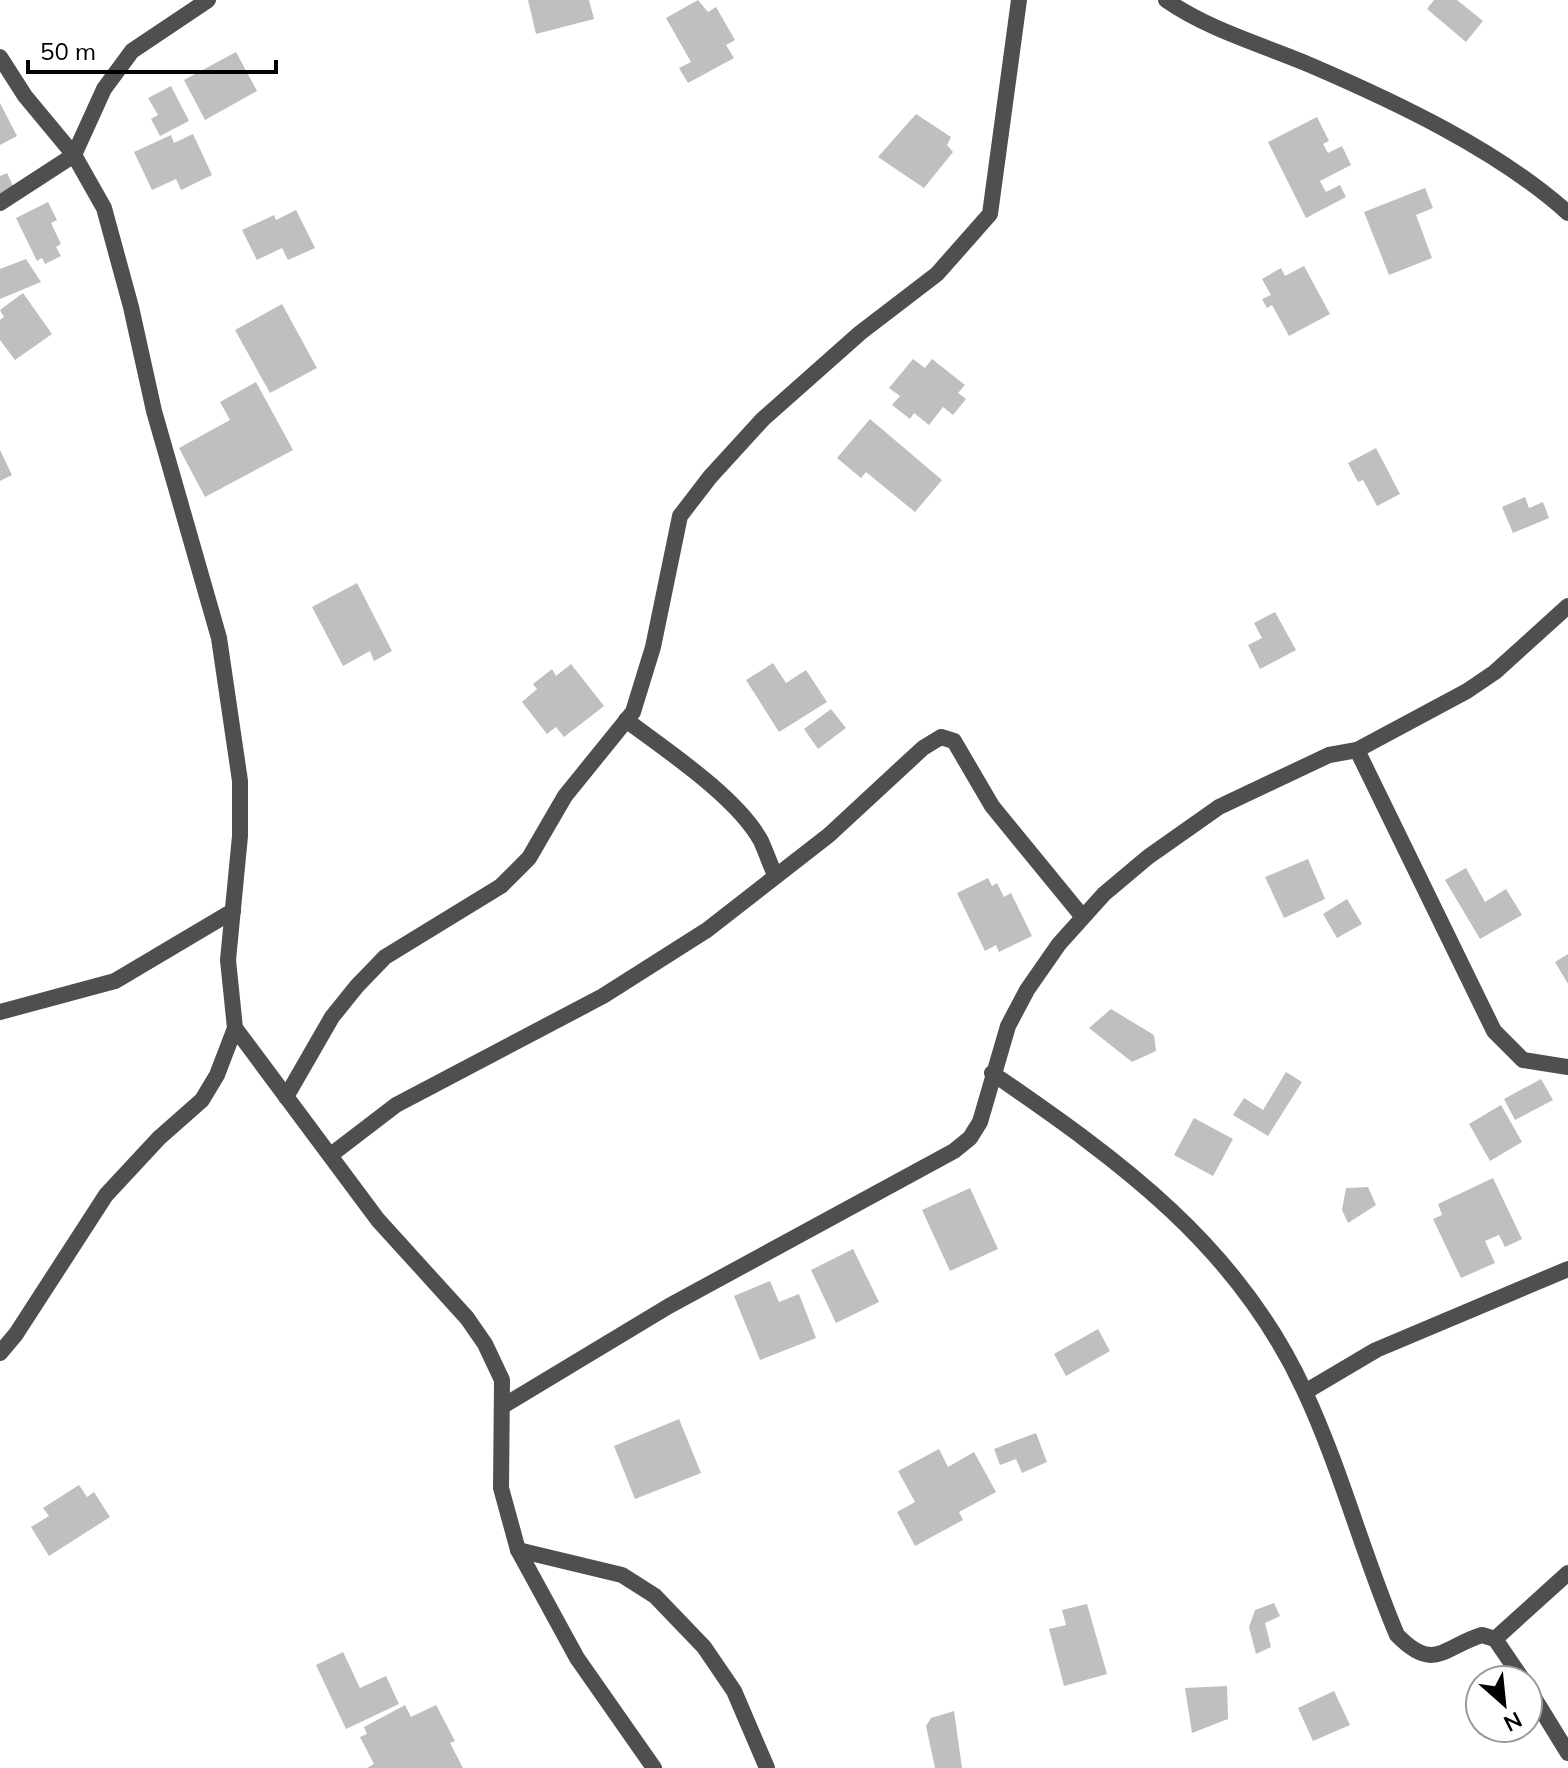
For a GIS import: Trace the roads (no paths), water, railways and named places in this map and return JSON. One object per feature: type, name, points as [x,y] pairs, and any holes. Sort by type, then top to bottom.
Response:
[{"type":"street","points":[[0,203],[74,155],[104,89],[132,51],[208,0]]},
{"type":"street","points":[[286,1097],[332,1017],[357,986],[385,957],[501,886],[529,858],[565,796],[633,712],[653,647],[680,516],[763,419],[860,333],[937,274],[990,214],[1019,0]]},
{"type":"street","points":[[1166,0],[1235,35],[1312,66],[1421,117],[1543,190],[1568,213]]},
{"type":"street","points":[[0,57],[25,96],[74,155],[104,208],[131,307],[154,411],[219,638],[240,781],[228,960],[235,1028],[217,1075],[202,1100],[159,1138],[106,1195],[16,1334],[0,1353]]},
{"type":"street","points":[[503,1406],[669,1306],[954,1151],[970,1138],[980,1122],[1008,1026],[1027,990],[1082,916],[1148,857],[1219,807],[1329,755],[1357,750],[1467,691],[1495,672],[1568,606]]},
{"type":"street","points":[[626,720],[700,776],[733,809],[760,838],[775,875]]},
{"type":"street","points":[[332,1154],[396,1105],[603,996],[707,930],[829,835],[923,748],[941,737],[954,741],[992,806],[1082,916]]},
{"type":"street","points":[[1357,750],[1494,1031],[1523,1060],[1568,1067]]},
{"type":"street","points":[[0,1012],[115,981],[233,911]]},
{"type":"street","points":[[235,1028],[332,1154],[378,1220],[467,1318],[485,1344],[502,1380],[501,1488],[518,1550],[577,1658],[650,1767]]},
{"type":"street","points":[[992,1073],[1082,1135],[1208,1244],[1262,1316],[1305,1392],[1397,1635],[1411,1649],[1426,1656],[1443,1654],[1482,1635],[1495,1639],[1512,1664]]},
{"type":"street","points":[[1305,1392],[1376,1350],[1568,1269]]},
{"type":"street","points":[[518,1550],[622,1575],[655,1596],[704,1647],[734,1691],[767,1768]]},
{"type":"street","points":[[1495,1639],[1568,1573]]},
{"type":"street","points":[[1544,1714],[1568,1753]]}]
